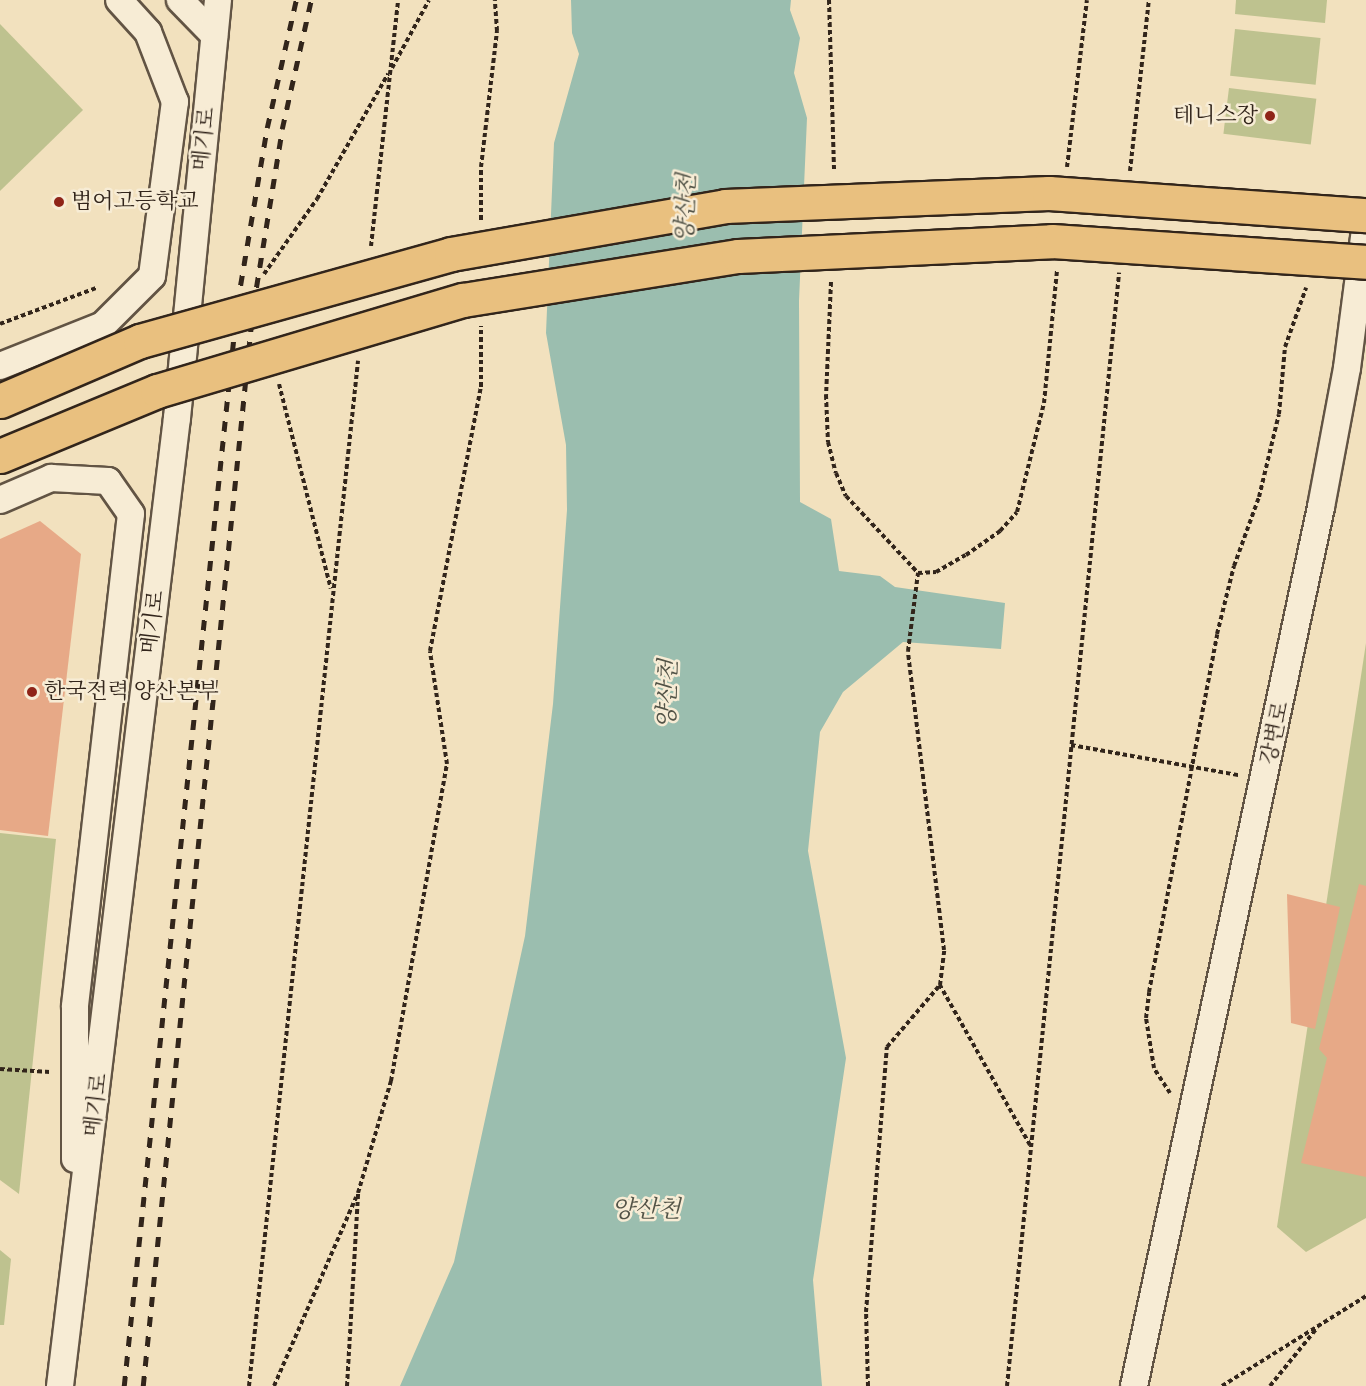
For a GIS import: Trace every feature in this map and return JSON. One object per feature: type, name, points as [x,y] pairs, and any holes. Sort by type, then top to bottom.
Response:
[{"type":"main road","points":[[0,400],[140,341],[451,254],[725,206],[1049,193],[1366,215]]},
{"type":"main road","points":[[0,456],[157,392],[463,300],[738,256],[1052,241],[1366,262]]},
{"type":"street","points":[[0,366],[103,325],[152,276],[175,102],[147,32],[119,0]]},
{"type":"street","points":[[180,0],[214,36]]},
{"type":"street","name":"메기로","points":[[60,1386],[176,430],[218,0]]},
{"type":"street","name":"강변로","points":[[1134,1386],[1282,699],[1340,405],[1366,222]]},
{"type":"street","points":[[1340,405],[1366,370]]},
{"type":"street","points":[[0,500],[51,478],[108,481],[131,514],[75,1007],[76,1265]]},
{"type":"path","points":[[370,249],[398,0]]},
{"type":"path","points":[[481,225],[481,167],[497,31],[495,0]]},
{"type":"path","points":[[829,0],[834,176]]},
{"type":"path","points":[[1067,169],[1087,0]]},
{"type":"path","points":[[918,573],[936,572],[966,555],[1000,531],[1017,512],[1044,403],[1058,263]]},
{"type":"path","points":[[831,280],[826,395],[828,442],[836,473],[846,496],[918,573]]},
{"type":"path","points":[[1175,1101],[1154,1068],[1146,1018],[1217,634],[1279,414],[1285,347],[1304,290],[1311,282]]},
{"type":"path","points":[[0,324],[96,288]]},
{"type":"path","points":[[274,1386],[358,1193],[391,1081],[447,764],[430,651],[481,387],[481,317]]},
{"type":"path","points":[[249,1386],[358,356]]},
{"type":"path","points":[[1007,1386],[1098,475]]},
{"type":"path","points":[[868,1386],[866,1311],[887,1047],[940,986],[944,950],[908,651],[914,580],[918,573]]},
{"type":"path","points":[[1071,745],[1242,776]]},
{"type":"path","points":[[940,986],[1030,1146]]},
{"type":"path","points":[[0,1068],[51,1072]]},
{"type":"path","points":[[347,1386],[358,1193]]},
{"type":"path","points":[[1222,1386],[1366,1296]]},
{"type":"path","points":[[1270,1386],[1319,1325]]},
{"type":"green space","points":[[1236,0],[1327,0],[1325,23],[1235,14]]},
{"type":"green space","points":[[0,24],[83,110],[0,191]]},
{"type":"green space","points":[[1235,29],[1321,38],[1316,85],[1230,76]]},
{"type":"green space","name":"테니스장","points":[[1229,88],[1316,99],[1311,144],[1223,134]]},
{"type":"green space","points":[[1366,643],[1366,1218],[1306,1252],[1277,1227]]},
{"type":"green space","points":[[0,833],[56,839],[19,1194],[0,1180]]},
{"type":"green space","points":[[0,1250],[11,1259],[4,1325],[0,1325]]},
{"type":"water","name":"양산천","points":[[571,0],[791,0],[790,10],[800,38],[794,73],[807,118],[799,301],[800,502],[831,519],[839,571],[880,576],[895,587],[1005,603],[1001,649],[903,642],[843,692],[820,732],[808,851],[846,1058],[813,1280],[822,1386],[400,1386],[454,1262],[525,936],[553,704],[567,510],[566,445],[546,333],[554,143],[579,54],[572,33]]},
{"type":"building","name":"한국전력 양산본부","points":[[40,521],[81,554],[48,836],[0,830],[0,539]]},
{"type":"building","points":[[1359,884],[1366,886],[1366,1177],[1301,1163],[1327,1058],[1319,1049]]},
{"type":"building","points":[[1287,894],[1340,907],[1315,1029],[1291,1023]]},
{"type":"railway","points":[[124,1386],[237,305],[267,128],[296,0]]},
{"type":"railway","points":[[143,1386],[253,307],[282,129],[311,0]]},
{"type":"place","name":"테니스장","points":[[1270,116]]},
{"type":"place","name":"범어고등학교","points":[[59,202]]},
{"type":"place","name":"한국전력 양산본부","points":[[32,692]]}]
